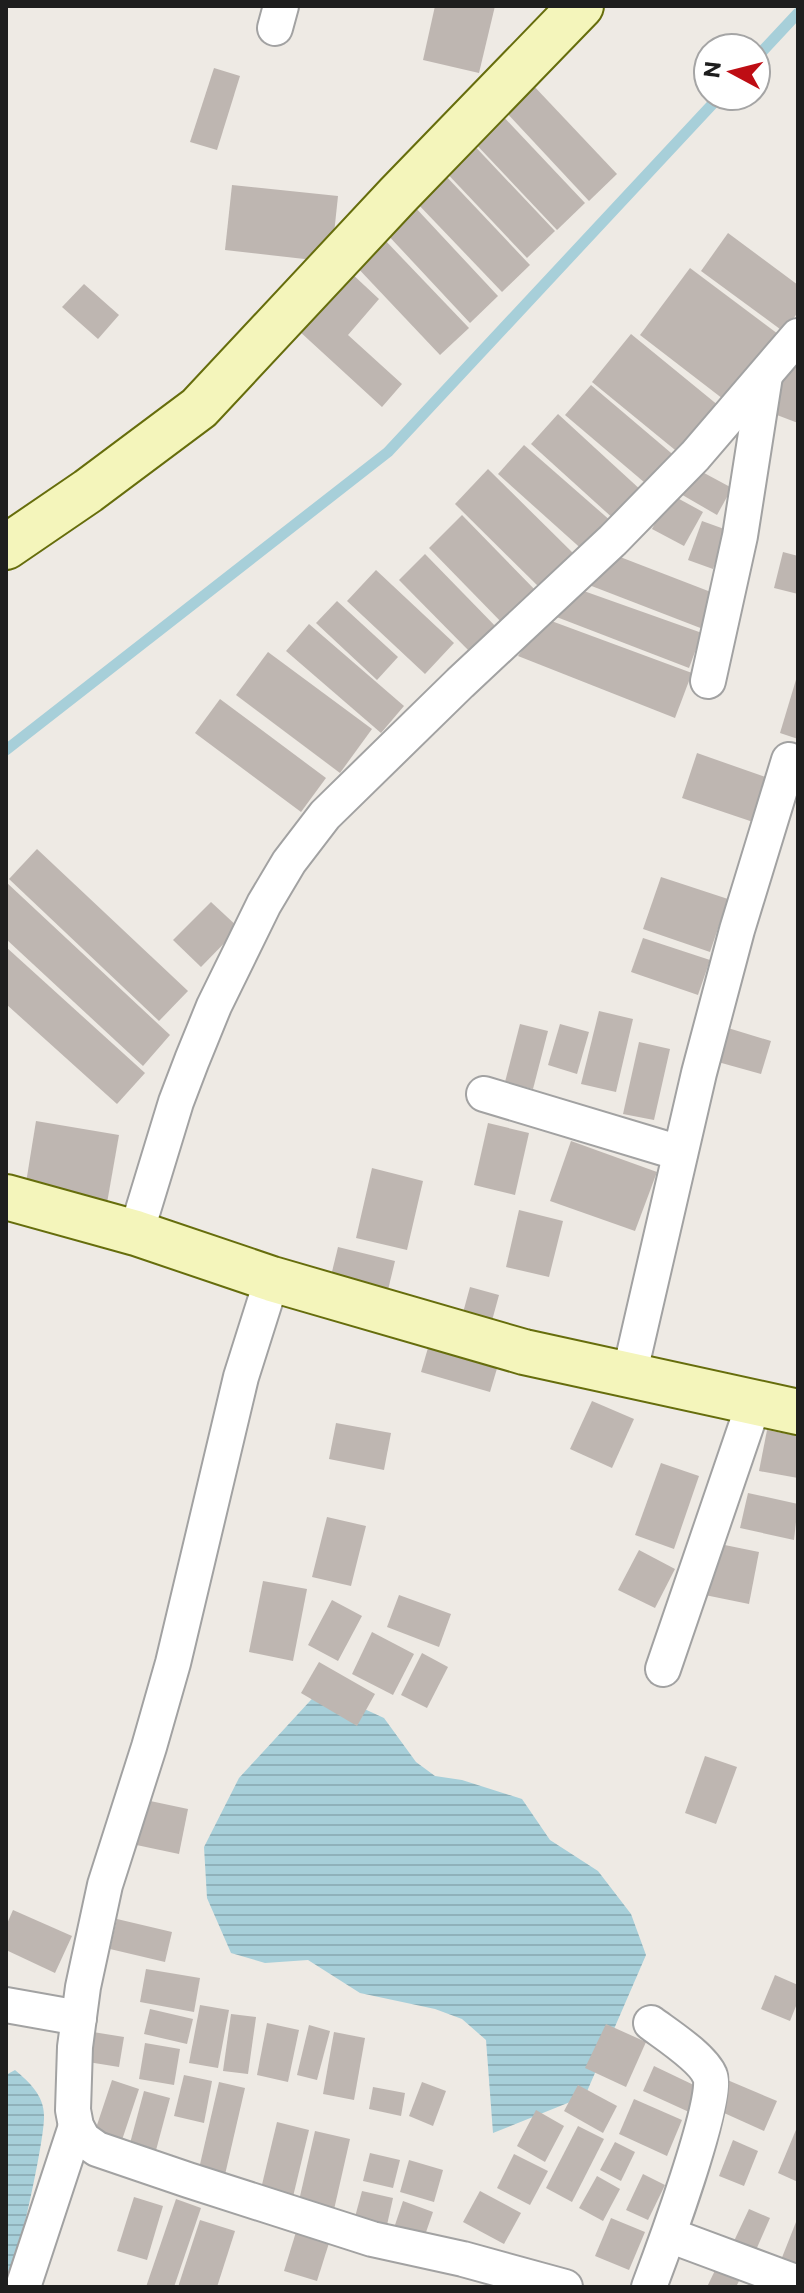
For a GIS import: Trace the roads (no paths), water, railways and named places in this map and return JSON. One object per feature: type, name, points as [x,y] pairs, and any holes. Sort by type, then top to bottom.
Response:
[{"type":"street","points":[[6,547],[88,491],[199,408],[398,195],[581,6]]},
{"type":"street","points":[[136,1233],[176,1102],[198,1046],[264,904],[289,862],[325,815],[613,540],[695,456],[798,336]]},
{"type":"street","points":[[708,681],[740,536],[765,376]]},
{"type":"street","points":[[629,1376],[680,1153],[737,930],[789,760]]},
{"type":"street","points":[[484,1094],[680,1153]]},
{"type":"street","points":[[6,1197],[136,1233],[272,1279],[524,1352],[798,1412]]},
{"type":"street","points":[[272,1279],[241,1377],[173,1663],[105,1885],[79,2018],[73,2110],[76,2126],[83,2139],[97,2149],[188,2180],[372,2239],[463,2259],[565,2287]]},
{"type":"street","points":[[663,1669],[754,1403]]},
{"type":"street","points":[[6,2005],[79,2018]]},
{"type":"street","points":[[649,2287],[669,2235],[712,2090],[712,2078],[700,2063],[651,2023]]},
{"type":"street","points":[[23,2287],[76,2126]]},
{"type":"street","points":[[669,2235],[798,2283]]},
{"type":"water","points":[[321,1689],[384,1718],[416,1762],[435,1776],[462,1780],[522,1799],[550,1840],[598,1871],[631,1914],[646,1955],[585,2096],[493,2133],[486,2040],[462,2019],[435,2009],[360,1993],[308,1960],[265,1963],[231,1953],[207,1898],[204,1847],[239,1778]]},
{"type":"water","points":[[15,2070],[39,2095],[44,2116],[29,2204],[6,2287],[6,2075]]},
{"type":"waterway","points":[[772,41],[798,13]]},
{"type":"waterway","points":[[6,750],[388,452],[705,112]]}]
